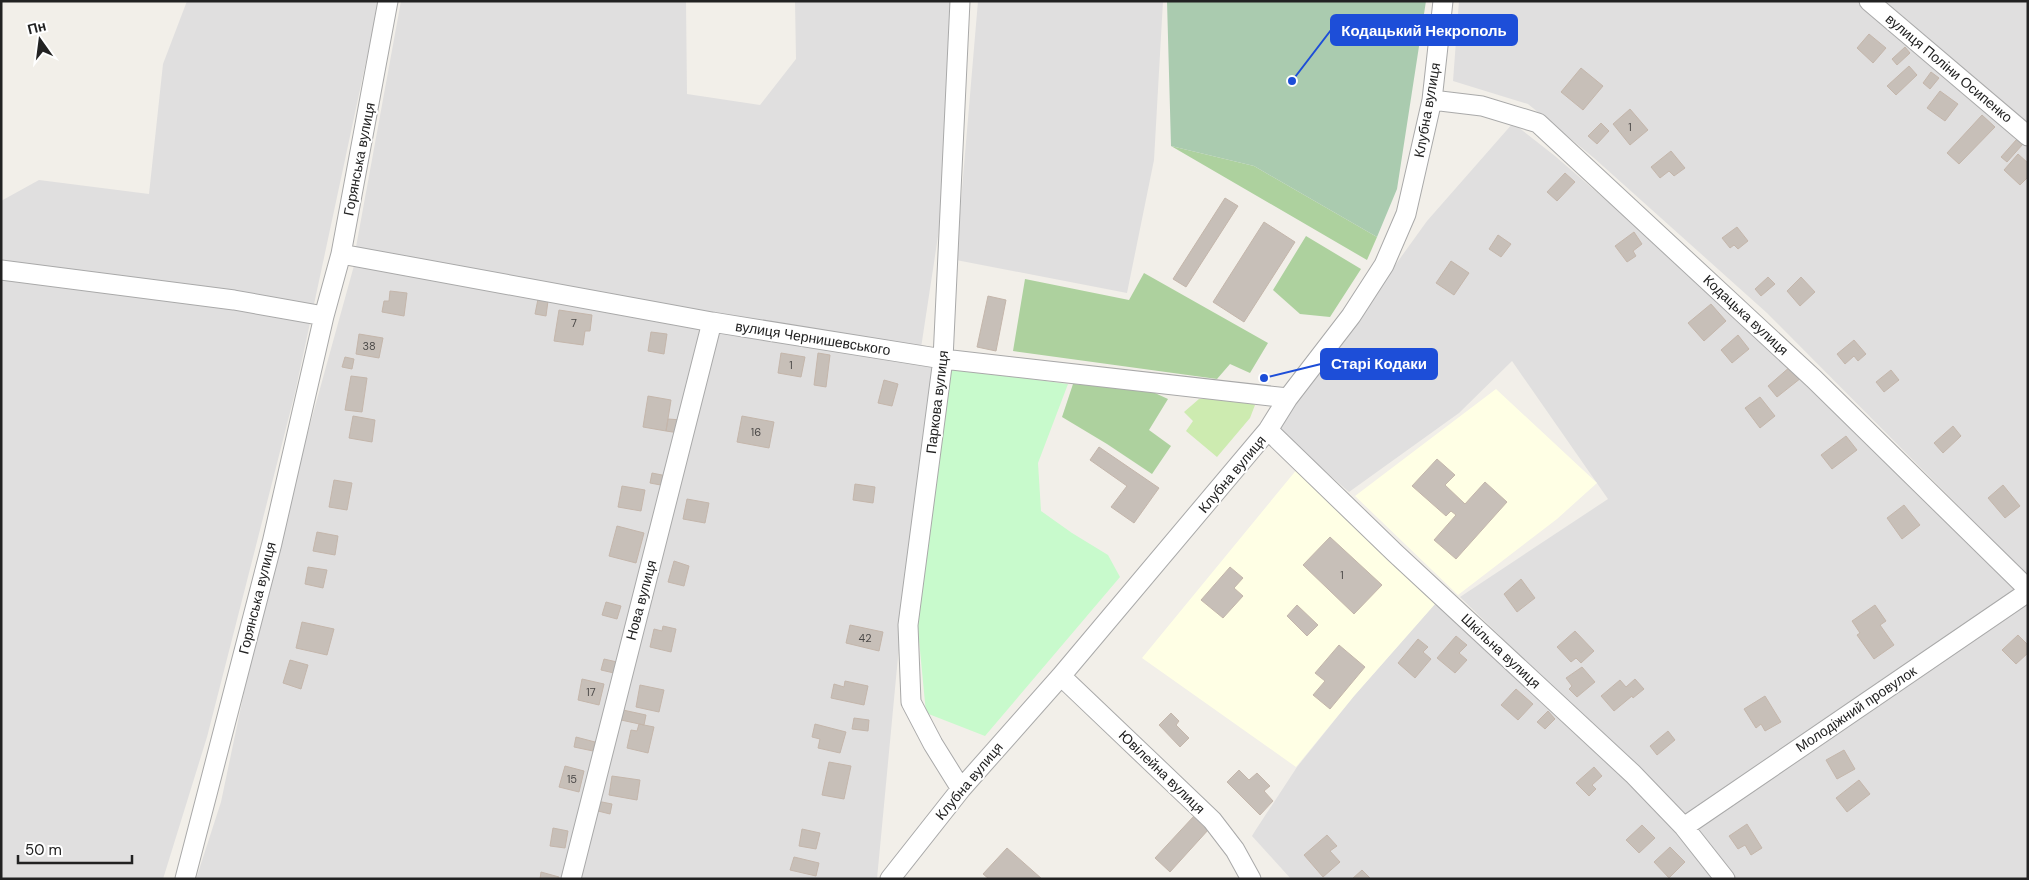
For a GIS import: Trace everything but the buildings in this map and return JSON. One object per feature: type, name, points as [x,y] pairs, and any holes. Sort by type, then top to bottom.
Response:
[{"type":"street","name":"Горянська вулиця","points":[[185,879],[269,552],[324,316],[341,254],[388,1]]},
{"type":"street","name":"Паркова вулиця","points":[[960,1],[943,359],[908,625],[911,702],[933,744],[961,789]]},
{"type":"street","name":"Клубна вулиця","points":[[890,879],[961,789],[1060,676],[1268,430],[1288,398],[1351,316],[1384,265],[1406,214],[1432,100],[1443,1]]},
{"type":"street","name":"вулиця Поліни Осипенко","points":[[1869,1],[2028,136]]},
{"type":"street","name":"Кодацька вулиця","points":[[1432,100],[1482,106],[1538,123],[1814,378],[2028,590]]},
{"type":"street","name":"вулиця Чернишевського","points":[[341,254],[712,322],[943,359],[1288,398]]},
{"type":"street","points":[[1,270],[234,300],[324,316]]},
{"type":"street","name":"Нова вулиця","points":[[570,879],[712,322]]},
{"type":"street","name":"Шкільна вулиця","points":[[1268,430],[1402,559],[1633,774],[1684,827],[1724,879]]},
{"type":"street","name":"Молодіжний провулок","points":[[1684,827],[2028,590]]},
{"type":"street","name":"Ювілейна вулиця","points":[[1060,676],[1212,820],[1235,850],[1251,879]]},
{"type":"shaded area","points":[[187,1],[379,1],[295,393],[207,737],[163,879],[1,879],[1,201],[39,180],[149,194],[163,64]]},
{"type":"shaded area","points":[[401,1],[686,1],[687,94],[760,105],[796,59],[795,1],[950,1],[942,210],[921,348],[602,293],[356,247]]},
{"type":"shaded area","points":[[978,1],[1163,1],[1154,160],[1127,293],[956,260]]},
{"type":"shaded area","points":[[1167,1],[1426,1],[1397,189],[1377,237],[1254,166],[1171,146]]},
{"type":"shaded area","points":[[1459,1],[2028,1],[2028,576],[1767,313],[1594,158],[1528,104],[1453,81]]},
{"type":"shaded area","points":[[1513,123],[1555,156],[1798,366],[2028,600],[2028,879],[1733,879],[1680,811],[1460,597],[1608,499],[1512,361],[1459,413],[1349,492],[1277,429],[1427,221]]},
{"type":"shaded area","points":[[355,262],[938,364],[914,528],[898,657],[877,879],[196,879],[221,802],[269,573]]},
{"type":"shaded area","points":[[1496,389],[1597,483],[1557,519],[1458,595],[1355,496]]},
{"type":"shaded area","points":[[1298,468],[1435,604],[1354,696],[1296,767],[1142,658]]},
{"type":"shaded area","points":[[1435,604],[1531,687],[1676,824],[1719,879],[1291,879],[1252,836],[1297,767],[1354,696]]},
{"type":"green space","points":[[1171,146],[1254,166],[1377,237],[1367,260]]},
{"type":"green space","points":[[1306,236],[1361,269],[1330,317],[1300,314],[1273,290]]},
{"type":"green space","points":[[1144,273],[1268,343],[1250,373],[1230,364],[1217,379],[1013,351],[1025,279],[1129,300]]},
{"type":"green space","points":[[947,368],[1068,384],[1038,463],[1041,511],[1108,555],[1120,577],[985,736],[926,713],[917,619]]},
{"type":"green space","points":[[1073,384],[1144,388],[1168,399],[1149,430],[1171,446],[1152,474],[1062,417]]},
{"type":"green space","points":[[1199,399],[1239,399],[1255,405],[1250,418],[1217,457],[1186,431],[1193,421],[1184,412]]},
{"type":"place","name":"Кодацький Некрополь","points":[[1292,81]]},
{"type":"place","name":"Старі Кодаки","points":[[1264,378]]}]
